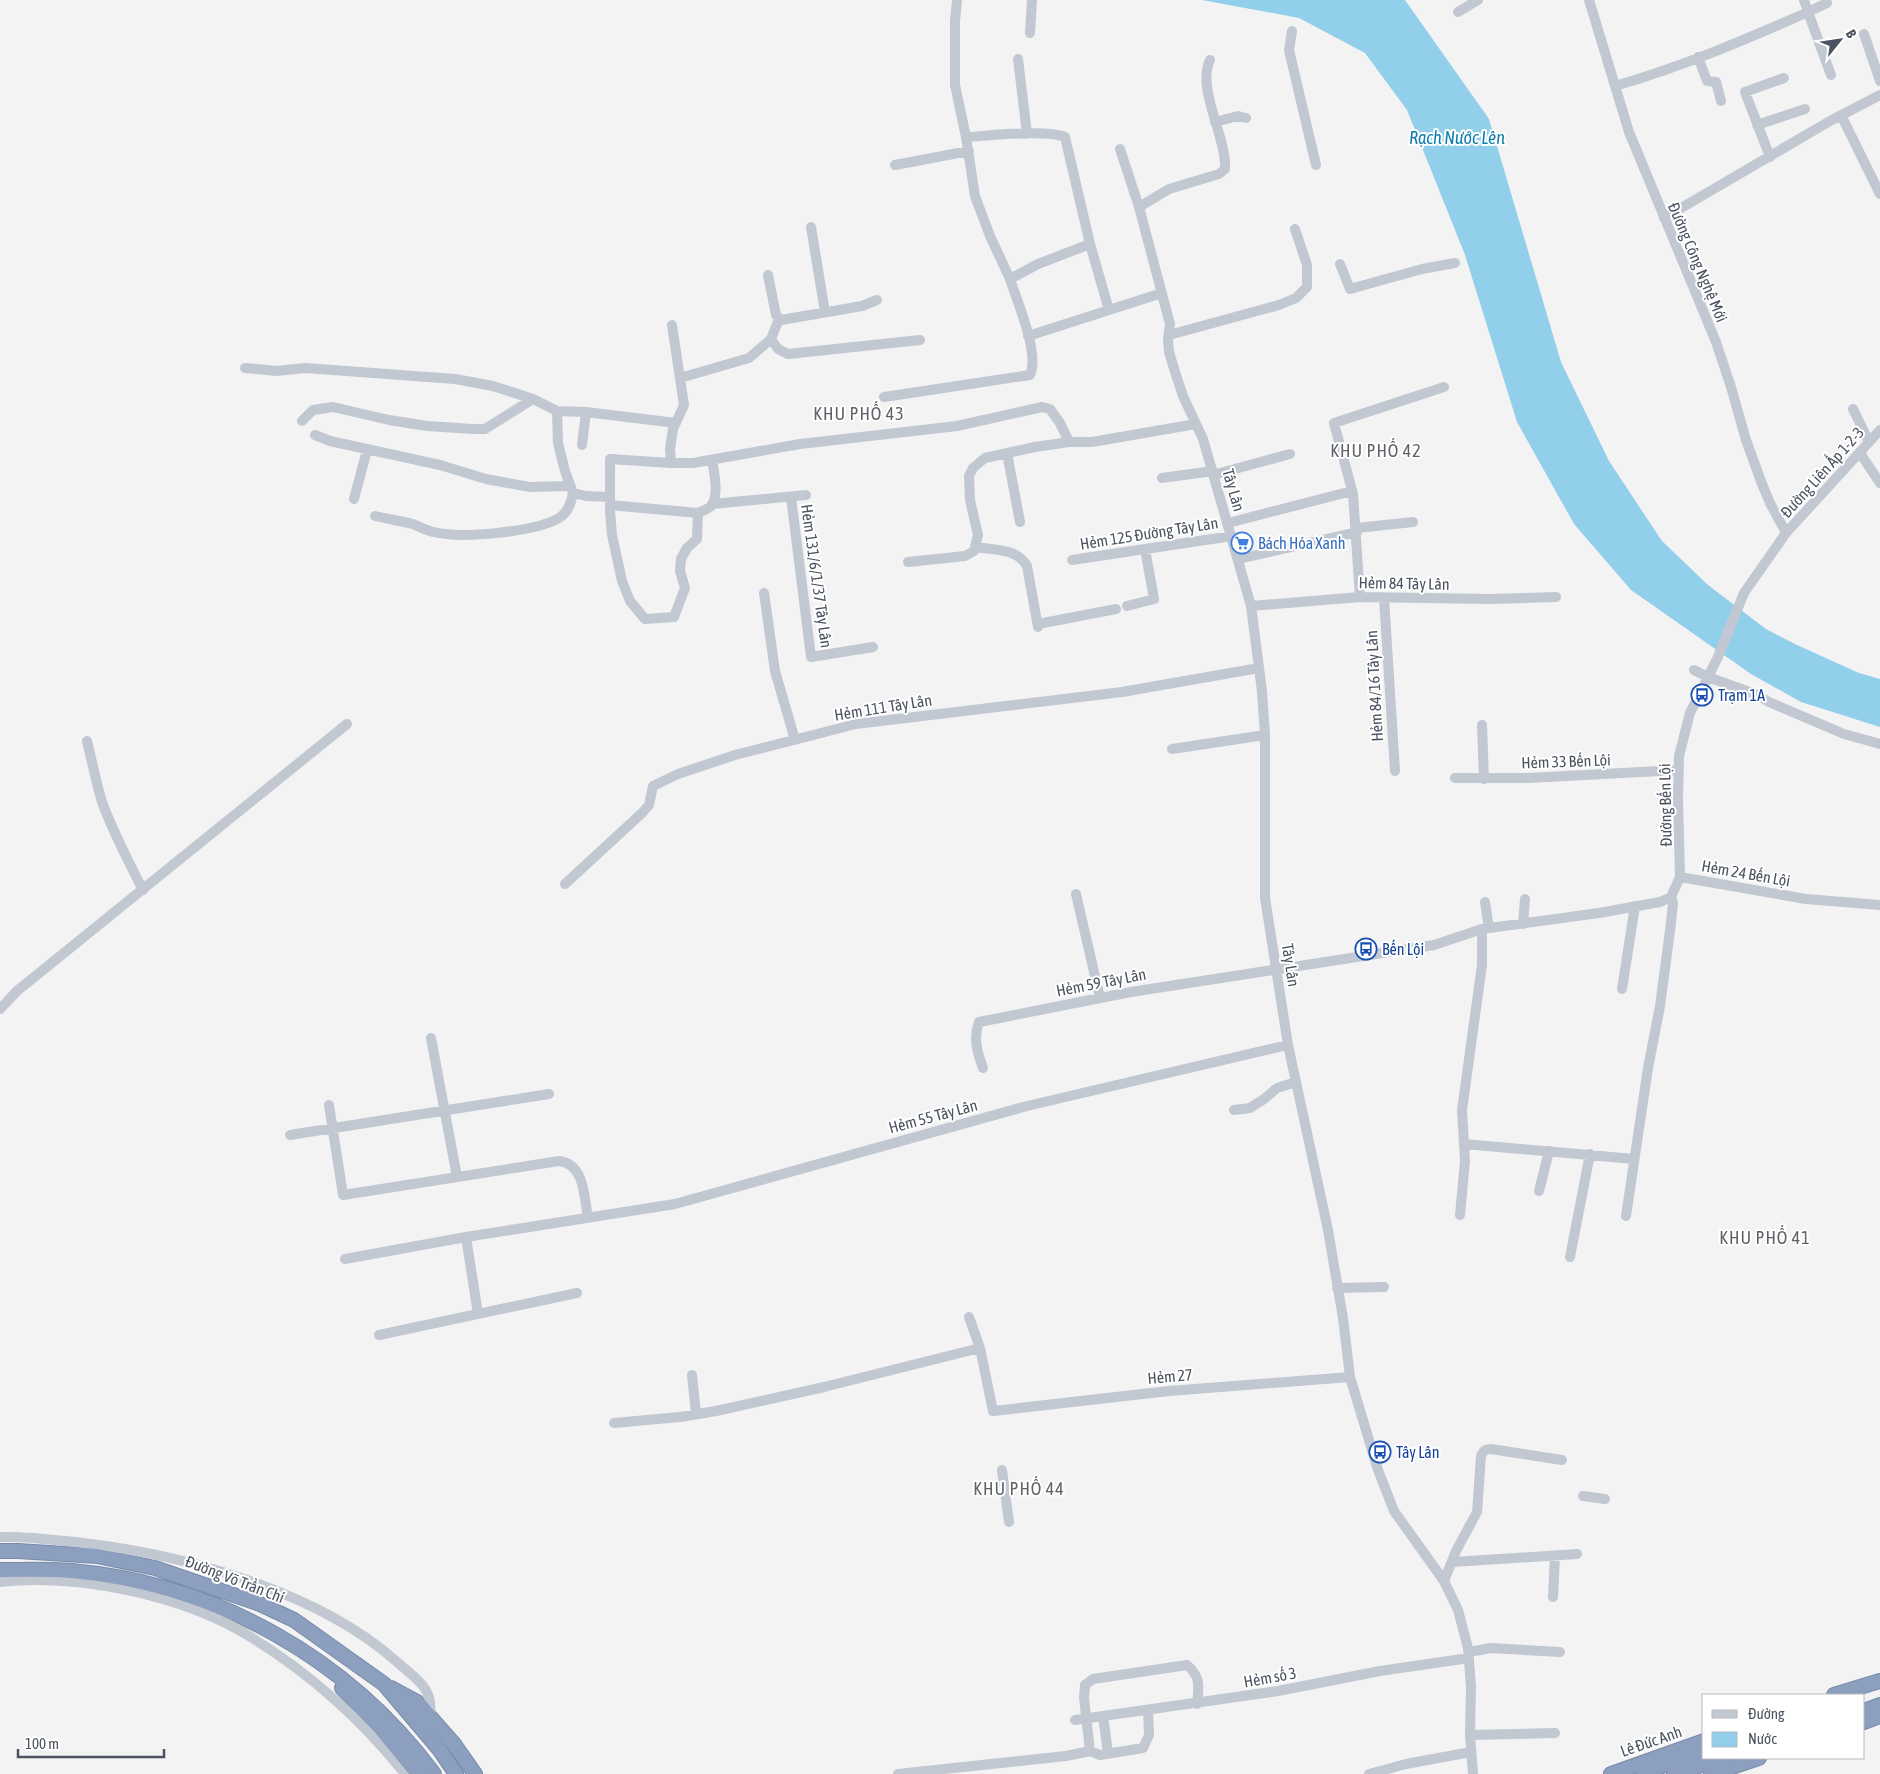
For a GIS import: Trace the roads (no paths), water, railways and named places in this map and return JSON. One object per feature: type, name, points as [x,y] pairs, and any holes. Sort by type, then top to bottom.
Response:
[{"type":"highway","name":"Đường Võ Trần Chí","points":[[0,1551],[18,1550],[97,1556],[155,1568],[218,1588],[260,1604],[294,1620],[384,1684],[439,1749],[456,1774]]},
{"type":"highway","name":"Đường Võ Trần Chí","points":[[0,1570],[71,1571],[120,1578],[217,1605],[240,1615],[261,1625],[310,1655],[342,1678],[367,1699],[408,1742],[434,1774]]},
{"type":"highway","points":[[310,1655],[378,1725],[418,1774]]},
{"type":"highway","points":[[384,1684],[417,1702],[454,1744],[475,1774]]},
{"type":"highway","points":[[1837,1694],[1850,1690],[1875,1689]]},
{"type":"highway","points":[[1865,1711],[1880,1706]]},
{"type":"highway","points":[[1865,1722],[1880,1716]]},
{"type":"highway","points":[[1638,1774],[1702,1758]]},
{"type":"highway","name":"Lê Đức Anh","points":[[1611,1774],[1702,1758]]},
{"type":"highway","points":[[1674,1774],[1702,1759]]},
{"type":"street","points":[[884,397],[1030,375],[1033,368],[1028,336],[1010,279],[990,236],[975,196],[969,151],[956,85],[954,54],[957,0]]},
{"type":"street","points":[[1030,33],[1032,0]]},
{"type":"street","points":[[1458,12],[1478,0]]},
{"type":"street","name":"Đường Công Nghệ Mới","points":[[1589,0],[1629,132],[1716,342],[1746,440],[1762,484],[1786,533]]},
{"type":"street","points":[[1804,0],[1831,74]]},
{"type":"street","points":[[1615,86],[1650,76],[1827,3]]},
{"type":"street","points":[[1292,31],[1289,50],[1316,165]]},
{"type":"street","points":[[1864,34],[1880,81]]},
{"type":"street","points":[[1698,57],[1706,81],[1716,82],[1721,101]]},
{"type":"street","points":[[1018,59],[1027,134]]},
{"type":"street","points":[[1139,207],[1169,189],[1219,174],[1225,169],[1223,150],[1208,89],[1206,68],[1210,60]]},
{"type":"street","points":[[1770,157],[1745,92],[1784,78]]},
{"type":"street","points":[[1664,218],[1841,115],[1880,95]]},
{"type":"street","points":[[1758,125],[1805,110]]},
{"type":"street","points":[[1841,115],[1880,194]]},
{"type":"street","points":[[1215,122],[1238,116],[1246,118]]},
{"type":"street","points":[[966,137],[1027,134],[1060,135],[1065,137],[1090,244],[1109,310]]},
{"type":"street","name":"Tây Lân","points":[[1120,149],[1139,207],[1170,324],[1170,352],[1176,375],[1183,396],[1203,439],[1251,606],[1265,735],[1265,898],[1288,1045],[1328,1230],[1350,1377],[1375,1462],[1394,1511],[1444,1581],[1458,1610],[1469,1655],[1471,1686],[1470,1735],[1473,1774]]},
{"type":"street","points":[[895,165],[969,151]]},
{"type":"street","points":[[811,227],[825,312]]},
{"type":"street","points":[[1169,335],[1279,305],[1296,298],[1307,287],[1307,265],[1296,229]]},
{"type":"street","points":[[1010,279],[1038,264],[1090,244]]},
{"type":"street","points":[[1340,264],[1350,289],[1422,269],[1455,263]]},
{"type":"street","points":[[768,275],[776,315],[779,319]]},
{"type":"street","points":[[1028,336],[1162,293]]},
{"type":"street","points":[[779,319],[862,306],[877,300]]},
{"type":"street","points":[[680,378],[748,358],[771,338],[779,319]]},
{"type":"street","points":[[671,463],[670,449],[673,429],[684,405],[672,325]]},
{"type":"street","points":[[771,338],[778,349],[788,354],[920,340]]},
{"type":"street","points":[[244,368],[276,371],[306,368],[454,379],[493,386],[533,399],[557,411],[586,412],[676,423]]},
{"type":"street","points":[[1360,597],[1357,530],[1352,492],[1334,423],[1444,387]]},
{"type":"street","points":[[302,421],[313,410],[333,407],[389,420],[427,426],[485,429],[533,399]]},
{"type":"street","points":[[698,513],[697,539],[687,548],[681,559],[680,571],[685,588],[674,617],[645,618],[630,601],[622,581],[612,535],[610,460],[693,463],[800,444],[957,426],[1042,406],[1050,408],[1069,442]]},
{"type":"street","points":[[1853,408],[1869,442]]},
{"type":"street","points":[[375,516],[411,524],[435,533],[458,535],[487,534],[539,526],[560,518],[570,507],[572,489],[558,443],[557,411]]},
{"type":"street","points":[[582,445],[586,412]]},
{"type":"street","points":[[908,562],[964,556],[974,551],[978,535],[970,500],[969,476],[973,468],[985,458],[1035,447],[1069,442],[1092,442],[1196,424]]},
{"type":"street","name":"Đường Liên Ấp 1-2-3","points":[[1740,603],[1744,594],[1786,533],[1880,430]]},
{"type":"street","points":[[315,435],[366,453],[440,465],[486,479],[530,487],[572,489],[586,496],[610,501],[698,513],[712,504],[715,491],[712,460]]},
{"type":"street","points":[[354,499],[366,453]]},
{"type":"street","points":[[1007,453],[1020,522]]},
{"type":"street","points":[[1860,453],[1880,483]]},
{"type":"street","points":[[1162,478],[1213,473],[1290,454]]},
{"type":"street","points":[[1228,522],[1352,492]]},
{"type":"street","name":"Hẻm 131/6/1/37 Tây Lân","points":[[712,504],[806,495]]},
{"type":"street","name":"Hẻm 131/6/1/37 Tây Lân","points":[[791,497],[811,657],[874,647]]},
{"type":"street","points":[[1238,559],[1357,530],[1413,522]]},
{"type":"street","name":"Hẻm 125 Đường Tây Lân","points":[[1072,560],[1232,536]]},
{"type":"street","points":[[975,547],[1011,552],[1022,558],[1027,566],[1038,625],[1116,609]]},
{"type":"street","points":[[1127,606],[1154,600],[1145,549]]},
{"type":"street","points":[[764,593],[775,671],[795,740]]},
{"type":"street","name":"Hẻm 84 Tây Lân","points":[[1251,606],[1360,597],[1491,599],[1556,597]]},
{"type":"street","name":"Hẻm 84/16 Tây Lân","points":[[1384,598],[1395,772]]},
{"type":"street","name":"Đường Bến Lội","points":[[1671,897],[1680,877],[1679,756],[1690,713],[1740,603]]},
{"type":"street","name":"Hẻm 111 Tây Lân","points":[[565,884],[642,813],[648,805],[653,786],[678,774],[735,755],[856,724],[1122,692],[1259,668]]},
{"type":"street","points":[[1694,670],[1755,694],[1768,702],[1844,734],[1880,744]]},
{"type":"street","points":[[0,1010],[17,991],[347,724]]},
{"type":"street","points":[[1482,725],[1484,778]]},
{"type":"street","points":[[1172,749],[1265,735]]},
{"type":"street","points":[[87,741],[98,787],[108,817],[143,890]]},
{"type":"street","name":"Hẻm 33 Bến Lội","points":[[1455,778],[1589,775],[1679,770]]},
{"type":"street","name":"Hẻm 24 Bến Lội","points":[[1680,877],[1806,898],[1880,904]]},
{"type":"street","points":[[1076,894],[1100,998]]},
{"type":"street","points":[[1276,968],[1434,945],[1486,929],[1660,902],[1671,897],[1673,903],[1671,923],[1660,1006],[1648,1068],[1626,1216]]},
{"type":"street","points":[[1523,924],[1525,899]]},
{"type":"street","points":[[1460,1215],[1465,1161],[1462,1110],[1486,929],[1485,902]]},
{"type":"street","points":[[1622,989],[1635,906]]},
{"type":"street","name":"Hẻm 59 Tây Lân","points":[[983,1068],[977,1051],[975,1033],[979,1022],[1100,998],[1276,968]]},
{"type":"street","points":[[432,1038],[457,1177]]},
{"type":"street","name":"Hẻm 55 Tây Lân","points":[[345,1260],[466,1237],[675,1204],[1027,1106],[1288,1045]]},
{"type":"street","points":[[1234,1110],[1250,1108],[1277,1088],[1296,1082]]},
{"type":"street","points":[[290,1135],[549,1094]]},
{"type":"street","points":[[330,1105],[343,1195],[558,1161],[574,1166],[580,1175],[588,1218]]},
{"type":"street","points":[[1464,1144],[1634,1159]]},
{"type":"street","points":[[1539,1191],[1549,1151]]},
{"type":"street","points":[[1570,1257],[1590,1154]]},
{"type":"street","points":[[466,1237],[478,1314]]},
{"type":"street","points":[[1337,1288],[1384,1287]]},
{"type":"street","points":[[379,1336],[577,1294]]},
{"type":"street","points":[[614,1423],[696,1414],[824,1387],[980,1348],[969,1316]]},
{"type":"street","name":"Hẻm 27","points":[[980,1348],[993,1411],[1169,1390],[1350,1377]]},
{"type":"street","points":[[692,1375],[696,1414]]},
{"type":"street","points":[[1444,1581],[1477,1512],[1481,1456],[1483,1452],[1486,1449],[1491,1449],[1562,1460]]},
{"type":"street","points":[[1002,1470],[1009,1522]]},
{"type":"street","points":[[1583,1496],[1605,1499]]},
{"type":"street","points":[[0,1537],[28,1536],[119,1547],[183,1561],[249,1581],[302,1601],[349,1626],[375,1643],[422,1684],[431,1700],[430,1716]]},
{"type":"street","points":[[1452,1562],[1577,1554]]},
{"type":"street","points":[[1552,1597],[1555,1556]]},
{"type":"street","points":[[0,1582],[65,1581],[114,1587],[164,1600],[209,1616],[248,1635],[313,1681],[363,1727],[405,1774]]},
{"type":"street","name":"Hẻm số 3","points":[[1075,1720],[1278,1691],[1469,1655],[1492,1648],[1560,1652]]},
{"type":"street","points":[[1090,1751],[1084,1698],[1085,1685],[1093,1679],[1187,1664],[1195,1672],[1199,1686],[1197,1704]]},
{"type":"street","points":[[898,1774],[1066,1756],[1090,1751],[1100,1755],[1143,1748],[1149,1735],[1148,1710]]},
{"type":"street","points":[[1104,1716],[1108,1753]]},
{"type":"street","points":[[1470,1735],[1555,1733]]},
{"type":"street","points":[[1369,1774],[1406,1764],[1471,1752]]},
{"type":"water","name":"Rạch Nước Lên","points":[[1202,0],[1405,0],[1489,119],[1561,362],[1609,461],[1662,541],[1708,585],[1766,629],[1859,673],[1880,679],[1880,727],[1801,702],[1751,674],[1631,590],[1574,524],[1517,422],[1465,255],[1407,110],[1365,53],[1299,18]]},
{"type":"place","name":"Bách Hóa Xanh","points":[[1242,543]]},
{"type":"place","name":"Trạm 1A","points":[[1702,695]]},
{"type":"place","name":"Bến Lội","points":[[1366,949]]},
{"type":"place","name":"Tây Lân","points":[[1380,1452]]},
{"type":"district","name":"KHU PHỐ 43","points":[[859,414]]},
{"type":"district","name":"KHU PHỐ 42","points":[[1376,451]]},
{"type":"district","name":"KHU PHỐ 41","points":[[1765,1238]]},
{"type":"district","name":"KHU PHỐ 44","points":[[1019,1489]]}]
